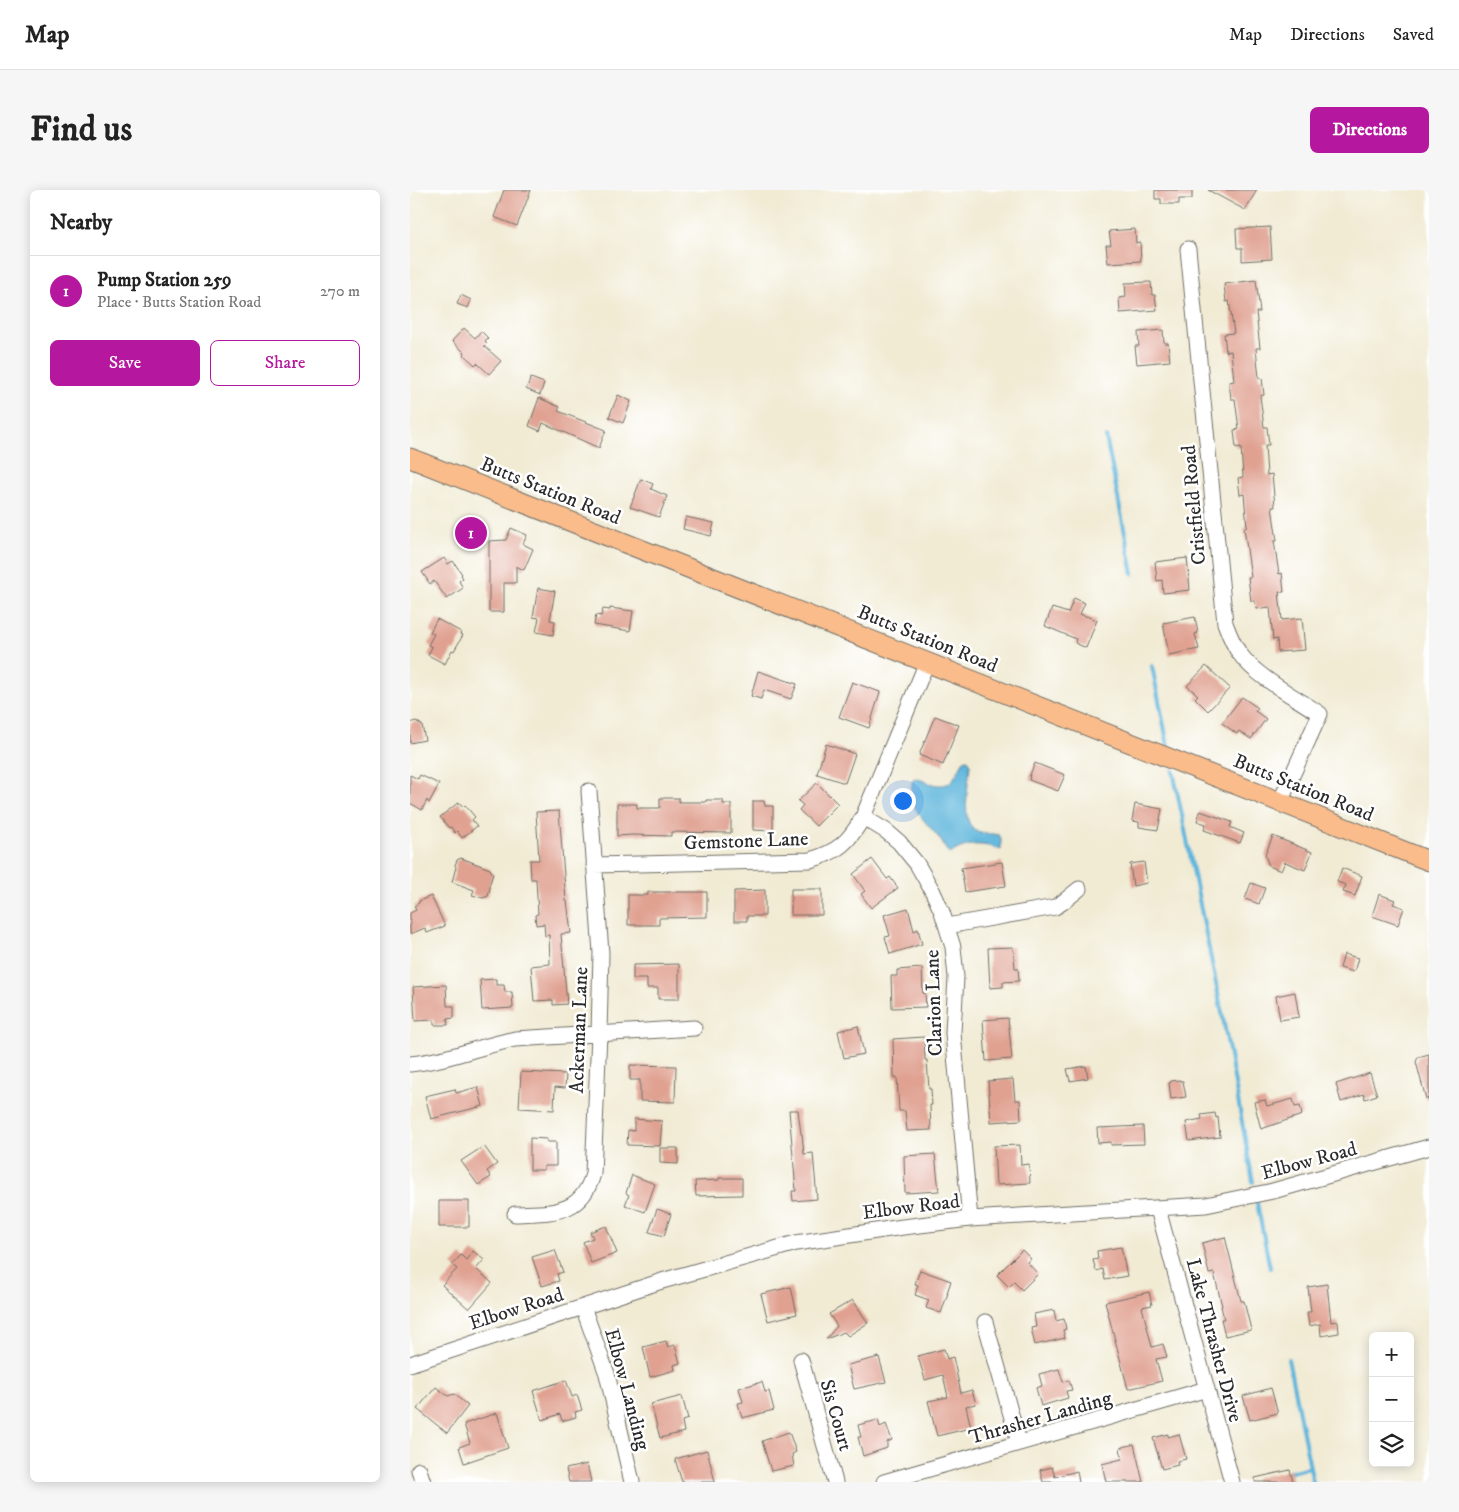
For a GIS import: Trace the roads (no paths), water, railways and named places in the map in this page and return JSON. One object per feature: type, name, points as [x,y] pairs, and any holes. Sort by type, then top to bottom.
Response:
[{"type":"main road","name":"Butts Station Road","points":[[410,458],[1429,861]]},
{"type":"street","name":"Cristfield Road","points":[[1188,249],[1225,622],[1232,641],[1250,666],[1320,714],[1280,802]]},
{"type":"street","name":"Gemstone Lane","points":[[594,865],[810,860],[825,856],[839,848],[855,832],[863,817],[927,662]]},
{"type":"street","name":"Ackerman Lane","points":[[515,1214],[559,1211],[572,1206],[589,1187],[592,1174],[601,954],[589,790]]},
{"type":"street","name":"Clarion Lane","points":[[863,817],[886,831],[908,852],[917,864],[933,892],[947,926],[953,947],[956,965],[953,1033],[970,1219]]},
{"type":"street","points":[[947,926],[1055,907],[1079,889]]},
{"type":"street","points":[[410,1064],[515,1039],[694,1028]]},
{"type":"street","name":"Elbow Road","points":[[410,1364],[662,1280],[796,1243],[970,1219],[1206,1205],[1282,1189],[1429,1147]]},
{"type":"street","name":"Lake Thrasher Drive","points":[[1158,1209],[1232,1482]]},
{"type":"street","name":"Elbow Landing","points":[[583,1307],[607,1374],[632,1482]]},
{"type":"street","points":[[985,1322],[1019,1443]]},
{"type":"street","name":"Sis Court","points":[[801,1360],[835,1482]]},
{"type":"street","name":"Thrasher Landing","points":[[884,1482],[1207,1389]]},
{"type":"water","points":[[965,759],[968,759],[970,763],[967,800],[968,819],[976,831],[999,835],[1001,850],[975,845],[962,847],[950,854],[917,812],[914,805],[911,789],[913,779],[916,778],[937,785],[947,784],[952,781]]},
{"type":"waterway","points":[[1106,437],[1133,574]]},
{"type":"waterway","points":[[1152,666],[1168,746]]},
{"type":"waterway","points":[[1173,771],[1223,1018],[1253,1182]]},
{"type":"waterway","points":[[1257,1203],[1270,1268]]},
{"type":"waterway","points":[[1288,1359],[1313,1482]]},
{"type":"waterway","points":[[1287,1473],[1309,1467]]},
{"type":"place","name":"Pump Station 259","points":[[471,533]]}]
